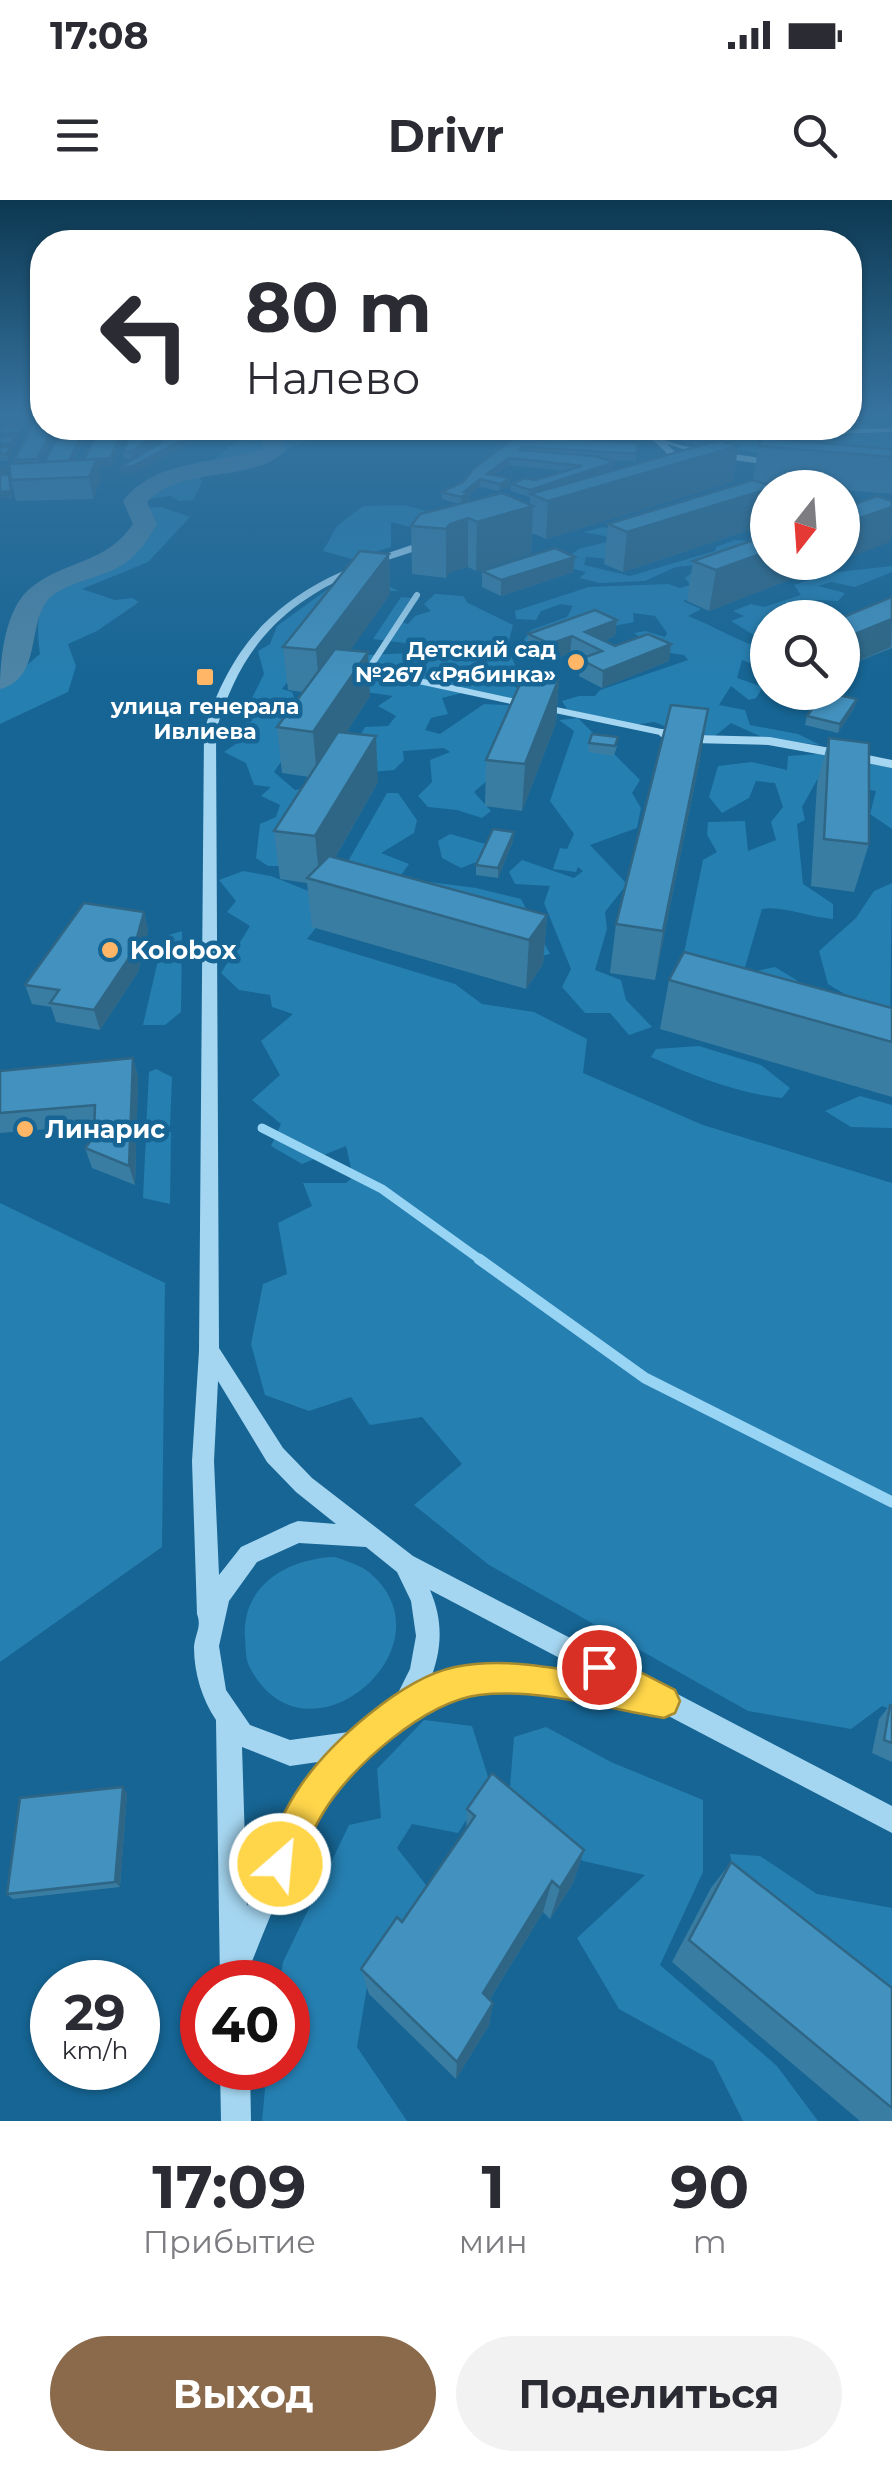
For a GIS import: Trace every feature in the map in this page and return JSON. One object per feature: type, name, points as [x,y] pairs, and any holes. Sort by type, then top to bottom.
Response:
[{"type":"street","points":[[364,1741],[328,1754],[291,1754],[257,1742],[229,1720],[214,1697],[205,1670],[209,1614],[203,1461],[209,1351],[208,896],[213,713],[226,680],[251,644],[291,604],[339,574],[442,538]]},
{"type":"street","points":[[417,596],[368,670],[687,738],[769,741],[892,764]]},
{"type":"street","points":[[209,1351],[251,1423],[275,1455],[304,1485],[405,1564],[892,1820]]},
{"type":"street","points":[[209,1614],[229,1576],[260,1548],[297,1531],[337,1528],[375,1540]]},
{"type":"street","points":[[402,1709],[420,1680],[429,1649],[429,1618],[420,1588],[405,1564]]},
{"type":"street","points":[[241,1960],[312,1798],[364,1741],[402,1709],[451,1684],[484,1678],[554,1683],[664,1701]]},
{"type":"street","points":[[229,1720],[234,1960]]},
{"type":"street","points":[[235,2090],[236,2121]]},
{"type":"shaded area","points":[[466,503],[497,503],[435,534],[391,522],[391,547],[352,559],[323,551],[337,526],[363,506],[405,505],[432,513]]},
{"type":"shaded area","points":[[161,507],[190,517],[148,562],[82,589],[115,600],[132,598],[139,602],[97,631],[68,644],[76,666],[68,692],[0,724],[0,688],[40,654],[40,613],[47,601],[68,585],[127,558],[149,529],[143,508]]},
{"type":"shaded area","points":[[604,527],[614,531],[610,559],[586,557],[584,565],[630,576],[715,551],[716,547],[735,540],[750,538],[750,549],[707,564],[676,567],[645,581],[600,583],[580,578],[586,572],[570,568],[565,559],[579,549],[610,541],[609,537],[584,532]]},
{"type":"shaded area","points":[[750,564],[750,573],[733,583],[683,601],[701,609],[688,616],[750,644],[750,663],[742,660],[737,678],[750,682],[750,700],[731,686],[719,705],[745,710],[750,725],[798,734],[820,745],[764,738],[731,723],[715,736],[690,736],[654,722],[634,725],[567,709],[562,701],[595,696],[600,690],[688,660],[684,655],[662,652],[634,633],[646,631],[665,637],[667,633],[655,616],[633,613],[634,622],[521,644],[531,630],[567,617],[573,606],[561,604],[541,611],[536,620],[516,619],[515,611],[589,587],[668,584],[680,588],[690,585],[685,578],[694,571]]},
{"type":"shaded area","points":[[892,566],[892,572],[855,587],[831,582],[818,586],[845,593],[839,600],[786,600],[801,595],[794,585],[809,580],[860,580],[860,570]]},
{"type":"shaded area","points":[[371,578],[399,591],[359,590],[282,689],[292,692],[295,699],[325,699],[274,772],[295,790],[313,787],[281,866],[268,866],[256,858],[260,824],[276,817],[280,805],[261,796],[271,787],[254,785],[246,763],[224,752],[246,737],[246,710],[264,674],[258,651],[270,644],[277,626],[332,586],[355,587]]},
{"type":"shaded area","points":[[435,594],[463,596],[468,603],[513,625],[507,648],[516,667],[501,673],[522,693],[512,699],[474,690],[442,698],[448,714],[431,718],[425,730],[440,734],[484,704],[523,706],[532,717],[501,722],[508,733],[489,779],[474,792],[491,811],[482,818],[428,807],[418,796],[432,782],[430,760],[450,752],[444,748],[403,751],[404,760],[394,770],[359,773],[354,746],[365,727],[388,726],[396,716],[378,706],[393,696],[351,690],[365,655],[413,653],[405,643],[373,639],[401,597],[419,599],[398,621],[408,624],[415,616],[431,611],[424,604]]},
{"type":"shaded area","points":[[750,604],[750,633],[731,621],[744,616],[733,611]]},
{"type":"shaded area","points":[[578,718],[640,780],[632,793],[641,808],[637,828],[590,845],[627,884],[605,912],[607,929],[595,970],[621,980],[626,1000],[652,1027],[629,1035],[610,1013],[585,1013],[562,987],[571,969],[544,903],[550,886],[515,884],[509,872],[522,860],[574,878],[583,871],[578,867],[576,872],[553,869],[560,848],[567,849],[574,834],[550,801],[574,731],[559,720]]},
{"type":"shaded area","points":[[818,754],[892,768],[892,829],[870,814],[876,791],[817,780],[802,807],[805,820],[797,824],[803,884],[833,904],[833,919],[762,909],[743,974],[775,967],[798,981],[789,1001],[684,953],[703,860],[717,852],[707,835],[708,822],[745,821],[748,851],[776,840],[771,822],[783,807],[775,783],[756,781],[749,798],[722,813],[709,797],[718,766],[752,762],[787,770],[788,756]]},
{"type":"shaded area","points":[[387,793],[398,793],[417,820],[414,833],[381,853],[409,864],[399,878],[476,888],[521,899],[550,954],[536,957],[347,863]]},
{"type":"shaded area","points":[[450,834],[486,844],[479,861],[461,868],[442,858],[438,841]]},
{"type":"shaded area","points":[[243,871],[271,876],[321,896],[326,915],[307,939],[455,984],[482,1004],[534,1012],[587,1039],[583,1073],[703,1125],[892,1183],[892,1710],[882,1706],[851,1729],[748,1711],[489,1565],[414,1505],[462,1464],[422,1417],[370,1425],[351,1397],[309,1411],[265,1395],[251,1344],[263,1284],[287,1274],[278,1223],[312,1206],[303,1183],[346,1183],[353,1177],[346,1146],[302,1164],[271,1146],[281,1124],[252,1100],[280,1075],[261,1041],[293,1014],[272,1007],[270,995],[239,990],[221,973],[250,926],[227,912],[236,901],[219,880]]},
{"type":"shaded area","points":[[892,883],[890,1022],[828,984],[819,951],[856,918],[874,891]]},
{"type":"shaded area","points":[[182,931],[181,1012],[165,1025],[143,1025],[162,943],[169,935]]},
{"type":"shaded area","points":[[699,1046],[761,1065],[790,1088],[782,1098],[748,1092],[651,1057],[656,1049]]},
{"type":"shaded area","points":[[156,1069],[172,1077],[170,1126],[146,1129],[149,1072]]},
{"type":"shaded area","points":[[860,1096],[892,1105],[892,1128],[851,1127],[825,1111]]},
{"type":"shaded area","points":[[171,1132],[170,1204],[143,1198],[146,1134]]},
{"type":"shaded area","points":[[0,1203],[165,1283],[162,1547],[0,1662]]},
{"type":"shaded area","points":[[335,1557],[370,1573],[392,1602],[396,1634],[385,1663],[364,1688],[336,1704],[305,1709],[275,1698],[250,1668],[246,1619],[251,1603],[271,1578],[301,1563]]},
{"type":"shaded area","points":[[424,1720],[472,1726],[490,1783],[458,1833],[412,1824],[397,1848],[430,1890],[371,1963],[357,2047],[407,2121],[262,2121],[265,2090],[310,2090],[310,1960],[284,1960],[349,1825],[381,1818],[377,1769]]},
{"type":"shaded area","points":[[546,1727],[611,1762],[703,1800],[703,1872],[660,1965],[777,2066],[818,2121],[743,2121],[713,2061],[619,2009],[577,1938],[645,1875],[583,1861],[509,1800],[514,1737]]},
{"type":"shaded area","points":[[730,1854],[760,1856],[817,1894],[892,1908],[892,2006],[737,1895]]},
{"type":"building","points":[[464,503],[533,506],[477,522],[468,518],[446,529],[411,526],[420,514]]},
{"type":"building","points":[[678,503],[723,503],[627,532],[608,524]]},
{"type":"building","points":[[860,503],[892,503],[892,507],[860,518]]},
{"type":"building","points":[[750,541],[750,558],[716,570],[693,561]]},
{"type":"building","points":[[555,548],[575,557],[501,580],[482,571]]},
{"type":"building","points":[[360,551],[389,554],[316,650],[283,647]]},
{"type":"building","points":[[892,597],[892,619],[860,632],[860,610]]},
{"type":"building","points":[[595,610],[617,620],[585,632],[615,646],[648,634],[671,644],[603,671],[580,659],[602,651],[572,636],[550,644],[528,634]]},
{"type":"building","points":[[335,649],[368,652],[313,732],[277,727]]},
{"type":"building","points":[[524,675],[559,678],[525,764],[486,760]]},
{"type":"building","points":[[671,705],[708,709],[663,931],[616,924]]},
{"type":"building","points":[[811,710],[850,710],[840,724],[807,716]]},
{"type":"building","points":[[338,732],[376,736],[315,836],[274,831]]},
{"type":"building","points":[[592,734],[618,737],[615,746],[589,743]]},
{"type":"building","points":[[829,738],[869,743],[869,844],[824,839]]},
{"type":"building","points":[[493,829],[514,832],[498,868],[476,865]]},
{"type":"building","points":[[329,856],[547,915],[529,940],[307,878]]},
{"type":"building","points":[[84,903],[144,912],[133,952],[94,1010],[50,1003],[59,990],[25,985]]},
{"type":"building","points":[[684,952],[892,1008],[892,1042],[669,980]]},
{"type":"building","name":"Линарис","points":[[133,1058],[129,1166],[85,1148],[94,1137],[95,1105],[0,1113],[0,1071]]},
{"type":"building","points":[[892,1706],[892,1743],[884,1740]]},
{"type":"building","points":[[492,1773],[584,1850],[560,1888],[552,1881],[483,1993],[493,2003],[457,2062],[361,1969],[397,1917],[402,1922],[475,1816],[467,1809]]},
{"type":"building","points":[[123,1787],[115,1882],[7,1894],[20,1798]]},
{"type":"building","points":[[731,1862],[892,1988],[892,2108],[689,1940]]},
{"type":"waterway","points":[[0,680],[16,658],[26,616],[37,596],[111,561],[137,537],[145,524],[136,503]]},
{"type":"waterway","points":[[262,1128],[382,1189],[482,1261]]},
{"type":"waterway","points":[[479,1259],[645,1378],[892,1502]]},
{"type":"place","name":"Детский сад №267 «Рябинка»","points":[[576,662]]},
{"type":"place","name":"улица генерала Ивлиева","points":[[205,677]]},
{"type":"place","name":"Kolobox","points":[[110,950]]},
{"type":"place","name":"Линарис","points":[[25,1129]]},
{"type":"route","points":[[280,1864],[312,1798],[364,1741],[402,1709],[451,1684],[484,1678],[525,1680],[664,1701],[599,1667]]}]
